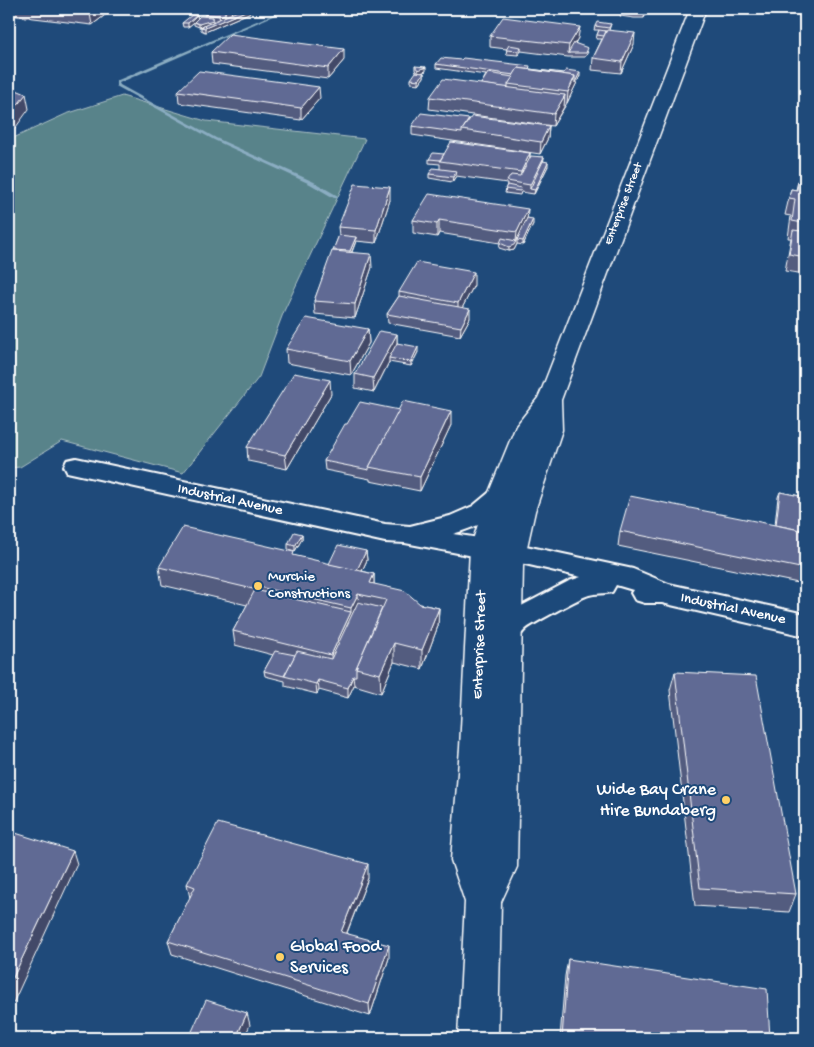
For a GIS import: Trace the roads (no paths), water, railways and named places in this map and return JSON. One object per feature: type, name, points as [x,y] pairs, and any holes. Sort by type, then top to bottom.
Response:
[{"type":"street","name":"Enterprise Street","points":[[478,1038],[483,902],[469,860],[497,557],[510,504],[549,430],[549,400],[698,9]]},
{"type":"street","name":"Industrial Avenue","points":[[76,466],[395,533],[410,546],[571,566],[634,579],[662,593]]},
{"type":"street","points":[[395,533],[451,526],[465,522],[488,509],[510,504],[536,544],[546,553],[571,566]]},
{"type":"street","name":"Enterprise Street","points":[[483,902],[498,867],[507,636],[497,557]]},
{"type":"street","name":"Industrial Avenue","points":[[497,557],[602,585],[634,592],[662,593],[805,625]]},
{"type":"street","points":[[507,636],[512,626],[518,620],[544,606],[578,588],[588,585],[602,585]]},
{"type":"waterway","points":[[287,9],[117,82],[118,86],[215,139],[312,183],[336,197]]},
{"type":"place","name":"Murchie Constructions","points":[[258,586]]},
{"type":"place","name":"Wide Bay Crane Hire Bundaberg","points":[[726,800]]},
{"type":"place","name":"Global Food Services","points":[[280,957]]}]
